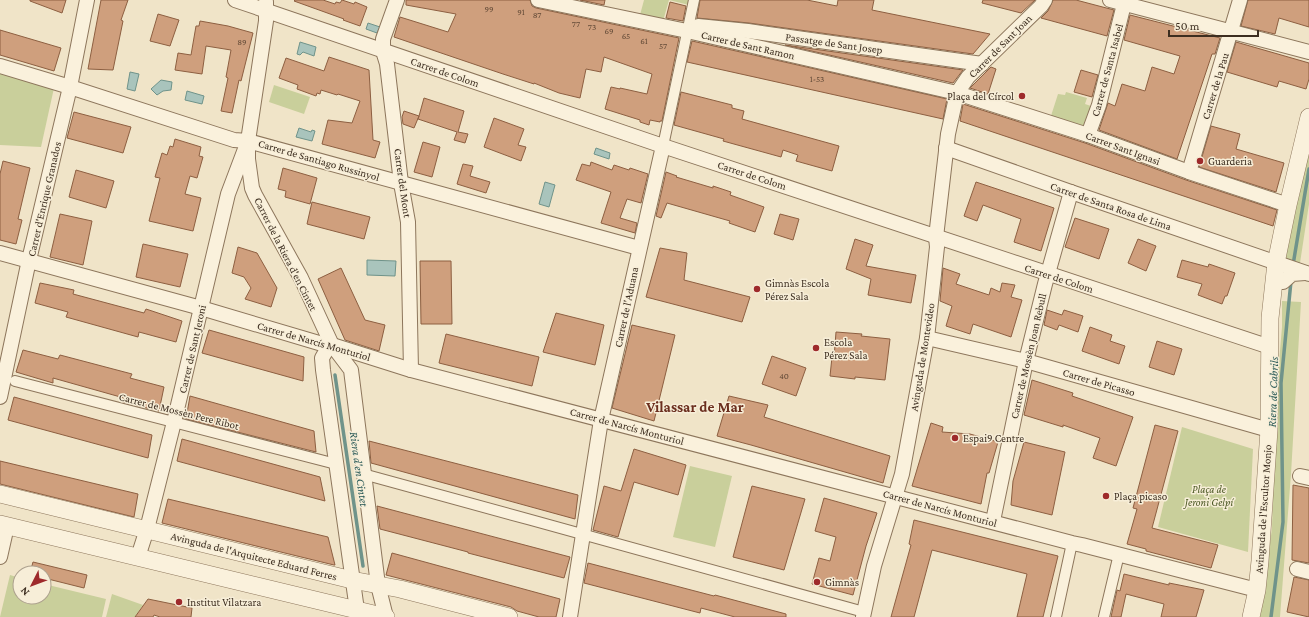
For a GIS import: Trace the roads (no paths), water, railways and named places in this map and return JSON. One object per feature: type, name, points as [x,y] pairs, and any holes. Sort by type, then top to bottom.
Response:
[{"type":"street","name":"Carrer d'Enrique Granados","points":[[0,397],[29,260],[70,87],[87,0]]},
{"type":"street","name":"Carrer de Colom","points":[[235,0],[266,5],[383,51],[663,146],[1270,347]]},
{"type":"street","name":"Carrer del Mont","points":[[397,0],[383,39],[383,51],[387,64],[408,222],[411,370]]},
{"type":"street","name":"Carrer de Sant Ramon","points":[[538,0],[687,31],[957,93]]},
{"type":"street","name":"Carrer de l'Aduana","points":[[570,617],[582,535],[602,420],[694,0]]},
{"type":"street","name":"Carrer de Sant Joan","points":[[957,93],[968,77],[1041,6],[1045,0]]},
{"type":"street","points":[[1110,0],[1124,2],[1309,52]]},
{"type":"street","name":"Carrer de la Pau","points":[[1189,172],[1240,0]]},
{"type":"street","name":"Carrer de Santa Isabel","points":[[1088,135],[1099,105],[1124,2]]},
{"type":"street","name":"Carrer de la Riera d'en Cintet","points":[[266,5],[266,21],[248,141],[248,159],[252,188],[301,278],[330,346],[351,370],[378,585],[386,617]]},
{"type":"street","name":"Passatge de Sant Josep","points":[[687,31],[695,26],[748,31],[982,64]]},
{"type":"street","name":"Carrer de Santiago Russinyol","points":[[0,66],[234,140],[248,141],[639,248]]},
{"type":"street","name":"Carrer Sant Ignasi","points":[[957,93],[1088,135],[1189,172],[1288,205]]},
{"type":"street","name":"Avinguda de Montevideo","points":[[864,615],[874,566],[903,469],[927,338],[946,148],[957,93]]},
{"type":"street","name":"Avinguda de l'Escultor Monjo","points":[[1251,617],[1257,590],[1269,430],[1270,318],[1274,280],[1288,205],[1309,117]]},
{"type":"street","name":"Carrer de Sant Jeroni","points":[[138,557],[147,529],[174,422],[228,194],[248,141]]},
{"type":"street","name":"Carrer de Santa Rosa de Lima","points":[[946,148],[1307,273]]},
{"type":"street","name":"Carrer de Mossèn Joan Rebull","points":[[993,522],[1026,361],[1071,192]]},
{"type":"street","name":"Carrer de Narcís Monturiol","points":[[0,253],[201,308],[411,370],[1257,590]]},
{"type":"street","points":[[1274,280],[1283,282],[1292,274],[1307,273]]},
{"type":"street","name":"Carrer de Picasso","points":[[927,338],[1026,361],[1269,430]]},
{"type":"street","points":[[330,346],[322,358],[352,580],[358,613]]},
{"type":"street","name":"Carrer de Mossèn Pere Ribot","points":[[15,381],[336,464]]},
{"type":"street","points":[[363,474],[582,535],[716,570],[864,615]]},
{"type":"street","name":"Avinguda de l'Arquitecte Eduard Ferres","points":[[0,494],[509,617]]},
{"type":"street","points":[[0,557],[3,525],[138,557],[358,613],[386,617]]},
{"type":"street","points":[[1056,617],[1072,543]]},
{"type":"street","points":[[1104,617],[1119,554]]},
{"type":"water","points":[[368,23],[380,27],[377,33],[366,29]]},
{"type":"water","points":[[300,42],[316,47],[314,56],[303,52],[300,55],[297,54]]},
{"type":"water","points":[[130,72],[139,74],[135,91],[127,89]]},
{"type":"water","points":[[161,80],[172,82],[171,90],[163,91],[157,95],[151,89]]},
{"type":"water","points":[[187,91],[204,96],[202,104],[185,100]]},
{"type":"water","points":[[299,128],[311,132],[312,130],[315,131],[312,141],[296,137]]},
{"type":"water","points":[[596,148],[610,153],[609,159],[594,154]]},
{"type":"water","points":[[545,182],[555,185],[549,207],[539,204]]},
{"type":"water","points":[[367,260],[396,261],[395,276],[367,275]]},
{"type":"waterway","name":"Riera de Cabrils","points":[[1293,265],[1309,169]]},
{"type":"waterway","name":"Riera de Cabrils","points":[[1271,617],[1283,522],[1281,383],[1291,281]]},
{"type":"waterway","name":"Riera d'en Cintet","points":[[335,375],[363,566]]},
{"type":"place","name":"Plaça del Círcol","points":[[1022,96]]},
{"type":"place","name":"Guarderia","points":[[1200,161]]},
{"type":"place","name":"Gimnàs Escola Pérez Sala","points":[[757,289]]},
{"type":"place","name":"Escola Pérez Sala","points":[[816,348]]},
{"type":"place","name":"Espai9 Centre","points":[[955,438]]},
{"type":"place","name":"Plaça picaso","points":[[1106,496]]},
{"type":"place","name":"Gimnàs","points":[[817,582]]},
{"type":"place","name":"Institut Vilatzara","points":[[179,602]]},
{"type":"district","name":"Vilassar de Mar","points":[[695,407]]},
{"type":"park label","name":"Plaça de Jeroni Gelpí","points":[[1209,495]]}]
